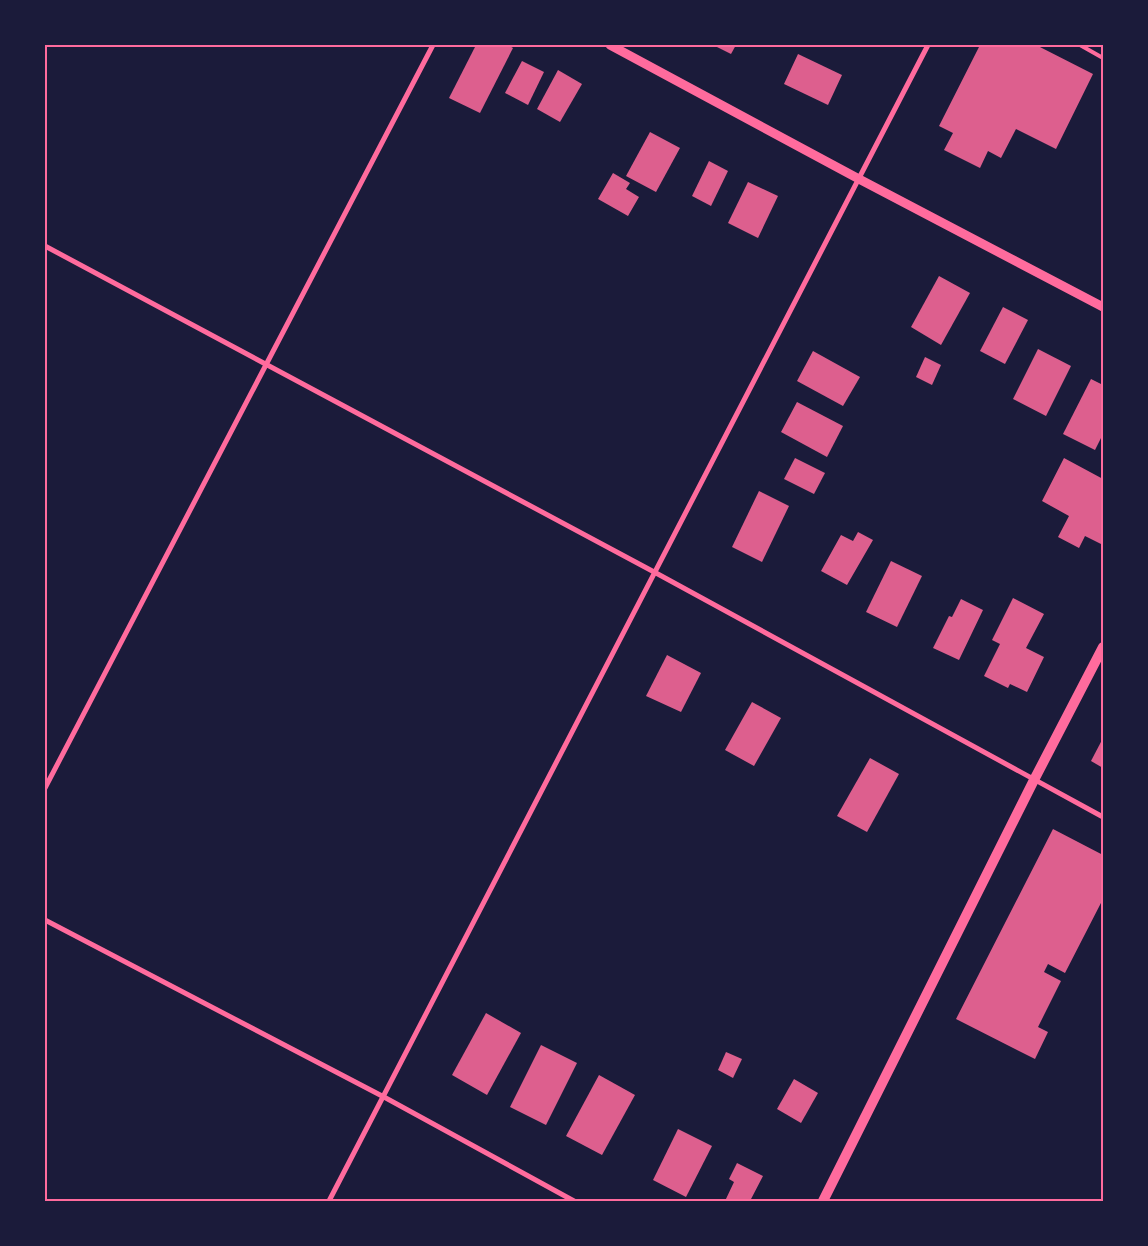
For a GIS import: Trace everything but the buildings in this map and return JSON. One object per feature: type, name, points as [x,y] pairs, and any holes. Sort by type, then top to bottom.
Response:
[{"type":"main road","points":[[823,1201],[1034,780],[1103,647]]},
{"type":"street","points":[[45,788],[433,45]]},
{"type":"street","points":[[610,45],[1103,307]]},
{"type":"street","points":[[329,1201],[928,45]]},
{"type":"street","points":[[45,246],[656,573],[1103,817]]},
{"type":"street","points":[[45,920],[384,1097],[574,1201]]},
{"type":"lane","points":[[1080,45],[1103,58]]}]
